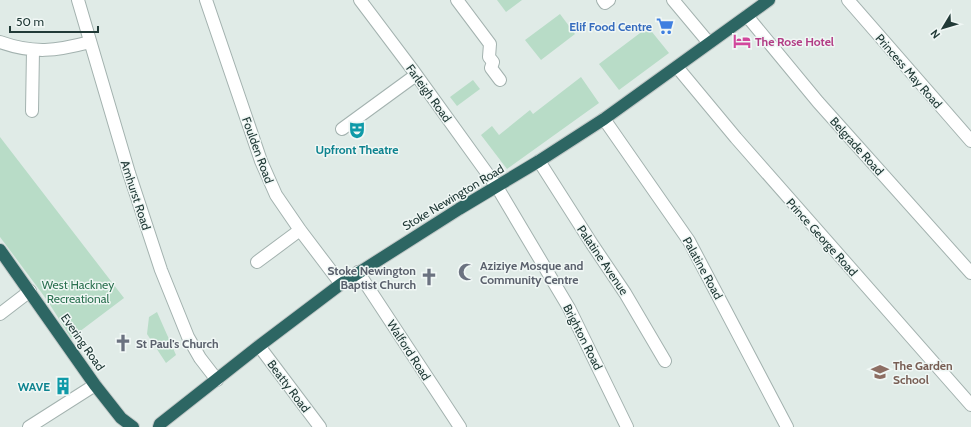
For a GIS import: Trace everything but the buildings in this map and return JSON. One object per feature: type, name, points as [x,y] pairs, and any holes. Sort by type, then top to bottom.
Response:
[{"type":"highway","name":"Stoke Newington Road","points":[[156,426],[358,272],[539,161],[604,119],[769,0]]},
{"type":"highway","name":"Evering Road","points":[[0,250],[121,422],[133,427]]},
{"type":"street","name":"Amhurst Road","points":[[78,0],[130,174],[161,270],[188,337],[200,358],[217,380]]},
{"type":"street","name":"Foulden Road","points":[[206,0],[261,161],[276,195],[300,230],[341,284]]},
{"type":"street","name":"Farleigh Road","points":[[360,0],[497,187]]},
{"type":"street","points":[[457,0],[490,44],[490,57],[493,62],[491,68],[500,80]]},
{"type":"street","points":[[603,0],[605,3],[609,0]]},
{"type":"street","points":[[673,0],[709,43]]},
{"type":"street","name":"Princess May Road","points":[[848,0],[971,141]]},
{"type":"street","name":"Belgrade Road","points":[[747,16],[818,102],[971,273]]},
{"type":"street","points":[[0,42],[17,48],[33,50],[66,48],[90,42]]},
{"type":"street","points":[[32,111],[33,50]]},
{"type":"street","name":"Prince George Road","points":[[676,67],[736,138],[971,405]]},
{"type":"street","points":[[342,128],[416,76]]},
{"type":"street","name":"Palatine Road","points":[[604,119],[689,241],[787,427]]},
{"type":"street","name":"Palatine Avenue","points":[[539,161],[625,293],[665,361]]},
{"type":"street","name":"Brighton Road","points":[[497,187],[569,308],[627,427]]},
{"type":"street","points":[[257,262],[300,230]]},
{"type":"street","name":"Walford Road","points":[[358,272],[460,427]]},
{"type":"street","points":[[0,314],[30,292]]},
{"type":"street","name":"Beatty Road","points":[[259,346],[320,427]]},
{"type":"street","points":[[29,427],[95,385]]},
{"type":"green space","points":[[497,0],[522,0],[506,12]]},
{"type":"green space","points":[[560,14],[575,34],[541,60],[525,40]]},
{"type":"green space","points":[[648,27],[669,53],[619,90],[599,64]]},
{"type":"green space","points":[[581,77],[599,103],[507,169],[481,135],[492,126],[499,135],[530,110],[533,114]]},
{"type":"green space","points":[[473,80],[480,89],[457,106],[450,97]]},
{"type":"green space","name":"West Hackney Recreational","points":[[0,137],[124,298],[71,338],[47,300],[0,237]]},
{"type":"green space","points":[[157,312],[176,355],[166,363],[147,334],[149,317]]},
{"type":"place","name":"Elif Food Centre","points":[[665,26]]},
{"type":"place","name":"The Rose Hotel","points":[[742,41]]},
{"type":"place","name":"Upfront Theatre","points":[[357,130]]},
{"type":"place","name":"Aziziye Mosque and Community Centre","points":[[467,272]]},
{"type":"place","name":"Stoke Newington Baptist Church","points":[[429,277]]},
{"type":"place","name":"St Paul's Church","points":[[123,343]]},
{"type":"place","name":"The Garden School","points":[[880,372]]},
{"type":"place","name":"WAVE","points":[[63,386]]}]
